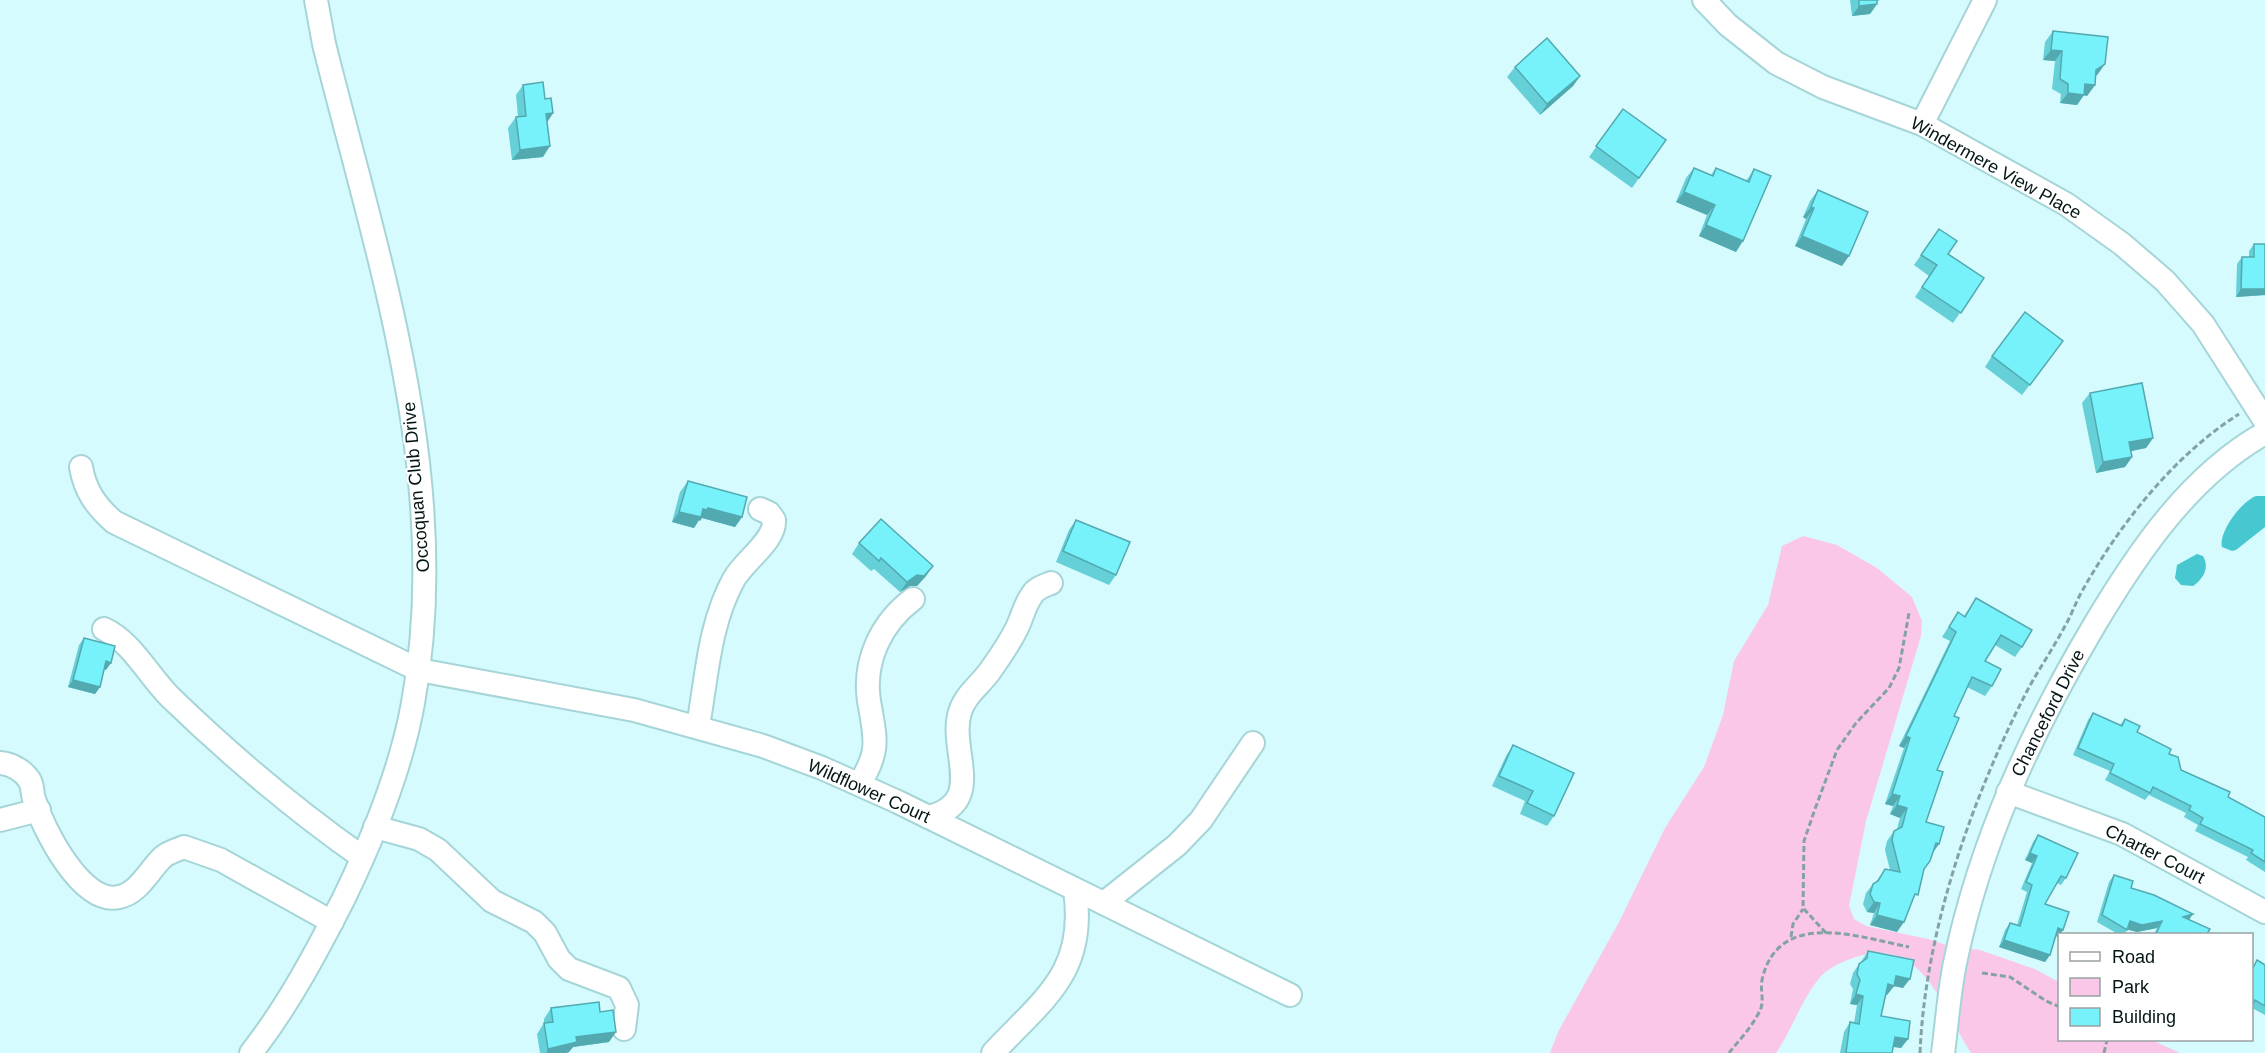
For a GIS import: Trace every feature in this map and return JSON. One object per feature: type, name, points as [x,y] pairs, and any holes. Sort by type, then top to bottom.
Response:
[{"type":"street","name":"Occoquan Club Drive","points":[[251,1053],[293,990],[332,922],[375,827],[398,767],[418,670],[424,622],[424,538],[409,396],[394,324],[324,44],[316,0]]},
{"type":"street","name":"Windermere View Place","points":[[1704,0],[1728,25],[1776,63],[1823,87],[1922,124],[2066,204],[2122,244],[2164,281],[2203,324],[2265,421]]},
{"type":"street","points":[[1922,124],[1984,0]]},
{"type":"street","name":"Chanceford Drive","points":[[1943,1053],[1955,963],[1982,864],[2008,792],[2042,716],[2112,596],[2145,548],[2187,496],[2237,449],[2265,433]]},
{"type":"street","name":"Wildflower Court","points":[[81,467],[90,495],[100,510],[114,522],[418,670],[634,710],[763,746],[859,784],[1290,995]]},
{"type":"street","points":[[698,726],[715,621],[723,599],[736,576],[772,535],[774,520],[769,513],[760,510]]},
{"type":"street","points":[[928,817],[940,814],[952,806],[960,793],[963,778],[957,727],[967,697],[1005,651],[1032,594],[1040,587],[1051,583]]},
{"type":"street","points":[[859,784],[868,770],[876,737],[869,701],[868,680],[871,659],[878,640],[891,619],[913,599]]},
{"type":"street","points":[[104,629],[118,636],[169,696],[238,758],[325,831],[362,857]]},
{"type":"street","points":[[1104,903],[1177,845],[1201,820],[1253,743]]},
{"type":"street","points":[[0,763],[21,770],[32,783],[34,799],[39,810],[76,879],[94,894],[118,898],[134,891],[165,856],[184,847],[221,860],[332,922]]},
{"type":"street","name":"Charter Court","points":[[2008,792],[2122,834],[2265,912]]},
{"type":"street","points":[[0,820],[39,810]]},
{"type":"street","points":[[375,827],[397,831],[438,850],[492,901],[534,922],[545,933],[560,959],[569,969],[619,988],[627,1005],[624,1029]]},
{"type":"street","points":[[993,1053],[1025,1021],[1064,975],[1077,934],[1076,890]]},
{"type":"path","points":[[1729,1053],[1762,1006],[1762,980],[1771,960],[1791,937],[1793,924],[1803,908],[1804,841],[1838,750],[1856,723],[1889,688],[1899,668],[1909,613]]},
{"type":"path","points":[[1803,908],[1826,933]]},
{"type":"path","points":[[1791,937],[1842,933],[1909,947]]},
{"type":"path","points":[[1982,973],[2010,977],[2058,1006]]},
{"type":"green space","points":[[1803,536],[1837,545],[1877,568],[1912,597],[1922,621],[1921,636],[1866,821],[1849,906],[1854,919],[1866,926],[1928,939],[1949,946],[1980,950],[2035,969],[2058,981],[2058,1041],[2154,1041],[2180,1053],[1971,1053],[1928,981],[1915,967],[1899,957],[1879,953],[1846,961],[1829,969],[1820,977],[1776,1053],[1550,1053],[1558,1032],[1619,922],[1665,828],[1704,767],[1723,715],[1734,661],[1768,605],[1782,546]]},
{"type":"water","points":[[2256,496],[2265,496],[2265,527],[2236,550],[2232,551],[2222,547],[2224,533],[2232,518],[2244,504]]},
{"type":"water","points":[[2197,554],[2203,556],[2205,560],[2204,573],[2193,586],[2181,585],[2175,578],[2177,565]]},
{"type":"building","points":[[1859,0],[1877,0],[1877,4],[1859,6]]},
{"type":"building","points":[[2053,31],[2108,37],[2105,64],[2096,70],[2095,85],[2085,84],[2084,95],[2068,93],[2068,84],[2060,79],[2062,51],[2051,50]]},
{"type":"building","points":[[1547,38],[1580,76],[1547,104],[1515,67]]},
{"type":"building","points":[[543,82],[545,99],[551,98],[553,113],[546,114],[550,146],[520,150],[516,117],[526,116],[523,85]]},
{"type":"building","points":[[1623,109],[1666,140],[1639,178],[1596,146]]},
{"type":"building","points":[[1694,168],[1713,176],[1716,168],[1749,182],[1754,169],[1771,176],[1743,241],[1706,225],[1715,205],[1684,192]]},
{"type":"building","points":[[1818,190],[1868,212],[1849,256],[1802,236],[1814,208],[1811,207]]},
{"type":"building","points":[[1939,229],[1957,241],[1948,254],[1984,278],[1961,313],[1922,287],[1937,265],[1921,255]]},
{"type":"building","points":[[2254,244],[2265,244],[2265,289],[2241,289],[2242,257],[2254,257]]},
{"type":"building","points":[[2025,312],[2063,341],[2030,385],[1992,356]]},
{"type":"building","points":[[2142,383],[2153,438],[2129,442],[2132,457],[2103,462],[2090,393]]},
{"type":"building","points":[[688,481],[747,497],[742,517],[708,508],[703,509],[701,517],[679,512]]},
{"type":"building","points":[[881,519],[933,566],[924,576],[917,575],[907,582],[881,558],[879,561],[859,543]]},
{"type":"building","points":[[1076,520],[1130,542],[1116,575],[1063,551]]},
{"type":"building","points":[[1976,598],[2032,630],[2022,647],[2001,635],[1985,661],[2001,669],[1992,686],[1972,677],[1954,716],[1959,718],[1937,770],[1943,772],[1926,822],[1944,827],[1939,844],[1936,843],[1930,861],[1924,869],[1918,895],[1915,894],[1904,922],[1877,915],[1880,903],[1874,902],[1870,894],[1873,884],[1878,881],[1885,869],[1900,872],[1892,840],[1894,831],[1902,827],[1907,808],[1897,805],[1900,796],[1892,794],[1910,738],[1906,736],[1956,632],[1949,627],[1958,612],[1965,617]]},
{"type":"building","points":[[84,638],[115,646],[111,663],[106,661],[100,687],[73,680]]},
{"type":"building","points":[[2093,713],[2122,726],[2125,719],[2140,726],[2137,732],[2171,749],[2169,754],[2178,757],[2181,770],[2230,792],[2228,797],[2265,817],[2265,862],[2251,853],[2253,850],[2200,824],[2203,818],[2189,810],[2191,806],[2153,787],[2150,793],[2110,773],[2114,764],[2078,748]]},
{"type":"building","points":[[1513,745],[1574,773],[1554,816],[1527,803],[1533,791],[1499,776]]},
{"type":"building","points":[[2038,835],[2078,853],[2066,878],[2061,876],[2045,904],[2069,912],[2063,930],[2058,928],[2050,955],[2004,940],[2010,923],[2020,926],[2032,885],[2026,882],[2037,856],[2030,853]]},
{"type":"building","points":[[2114,875],[2133,881],[2131,888],[2154,895],[2193,914],[2183,917],[2210,929],[2208,933],[2156,933],[2162,921],[2142,925],[2130,921],[2127,930],[2102,915]]},
{"type":"building","points":[[1868,951],[1914,960],[1910,979],[1896,976],[1894,986],[1888,984],[1881,1016],[1910,1021],[1908,1039],[1895,1037],[1892,1053],[1846,1053],[1850,1022],[1859,1024],[1863,996],[1856,994],[1860,980],[1857,974],[1859,964],[1867,958]]},
{"type":"building","points":[[2257,960],[2265,965],[2265,1006],[2255,1000],[2253,1004],[2253,968]]},
{"type":"building","points":[[599,1002],[600,1012],[613,1010],[616,1032],[576,1037],[577,1042],[548,1049],[544,1023],[553,1022],[551,1008]]}]
